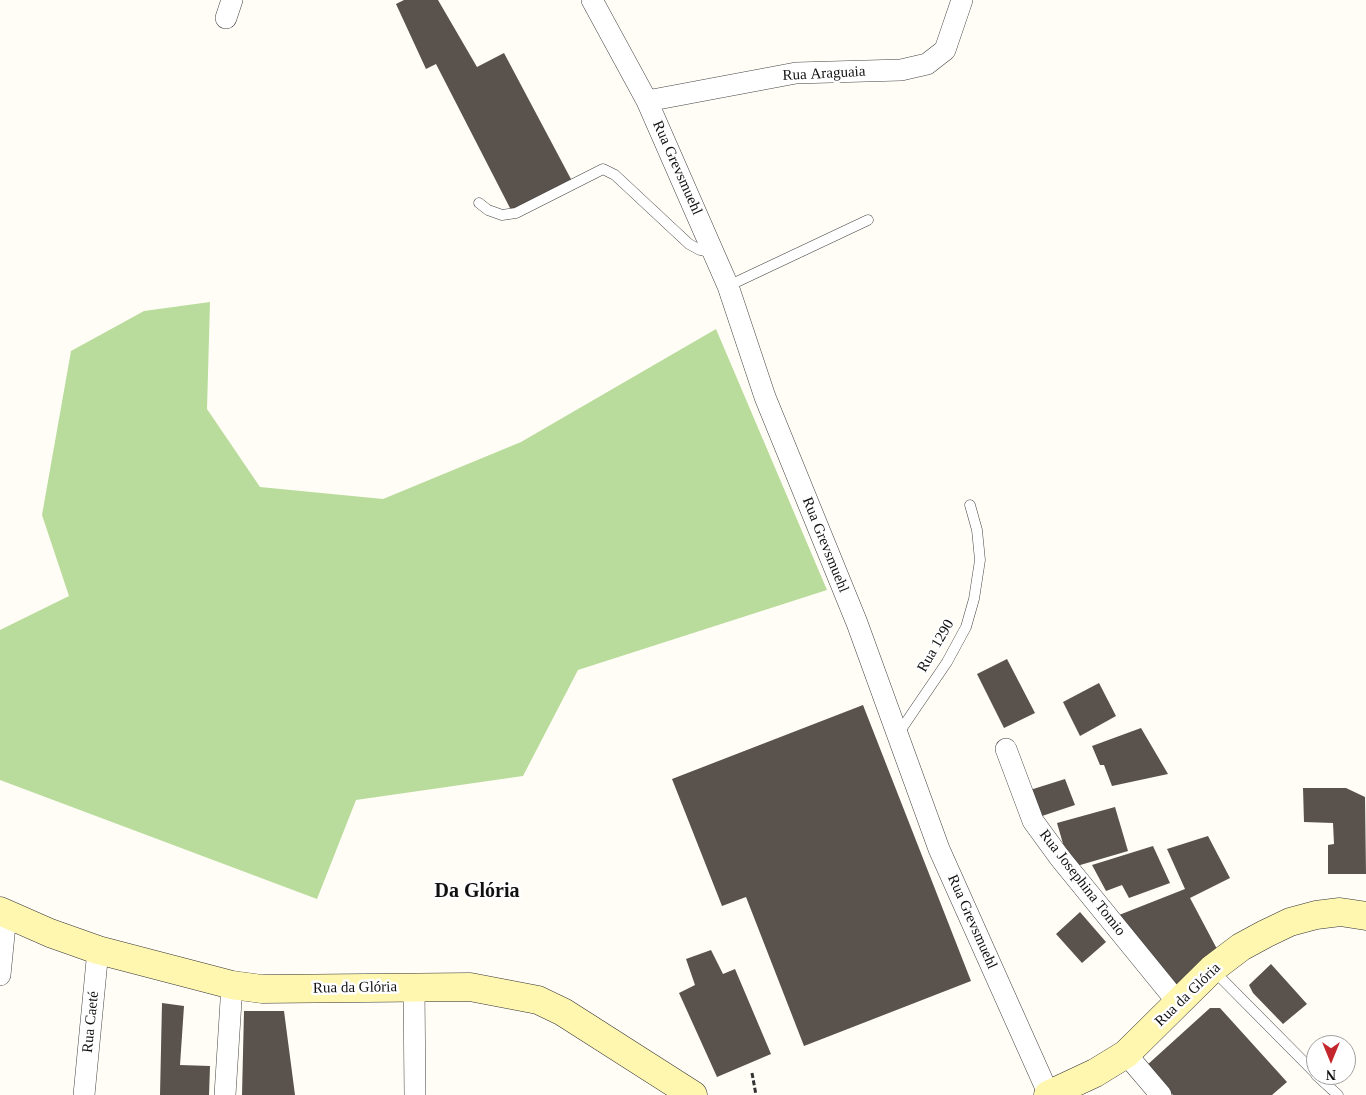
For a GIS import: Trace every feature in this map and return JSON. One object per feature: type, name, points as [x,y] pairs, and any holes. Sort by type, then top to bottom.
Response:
[{"type":"street","name":"Rua Grevsmuehl","points":[[592,0],[648,101],[728,286],[765,397],[857,623],[940,849],[1049,1095]]},
{"type":"street","name":"Rua Araguaia","points":[[648,101],[796,73],[901,70],[927,64],[945,50],[962,0]]},
{"type":"street","name":"Rua Josephina Tomio","points":[[1006,749],[1033,820],[1060,858],[1179,1004]]},
{"type":"street","name":"Rua da Glória","points":[[1049,1095],[1095,1073],[1126,1054],[1179,1004],[1212,969],[1241,947],[1290,922],[1316,915],[1340,912],[1366,916]]},
{"type":"street","name":"Rua da Glória","points":[[3,913],[98,950],[232,985],[262,989],[470,987],[538,1000],[563,1012],[693,1095]]},
{"type":"street","points":[[0,975],[3,913]]},
{"type":"street","name":"Rua Caeté","points":[[84,1095],[98,950]]},
{"type":"street","points":[[225,1095],[232,985]]},
{"type":"street","points":[[414,987],[415,1095]]},
{"type":"street","points":[[1126,1054],[1161,1095]]},
{"type":"lane","points":[[479,203],[488,210],[502,215],[516,213],[573,186],[603,169],[615,175],[689,244],[700,250],[714,253]]},
{"type":"lane","points":[[728,286],[868,220]]},
{"type":"lane","name":"Rua 1290","points":[[898,734],[946,662],[966,626],[974,599],[980,560],[977,530],[970,505]]},
{"type":"lane","points":[[1212,969],[1306,1065]]},
{"type":"lane","points":[[1327,1085],[1338,1095]]},
{"type":"path","points":[[752,1073],[756,1095]]},
{"type":"green space","points":[[210,302],[207,409],[260,487],[383,499],[521,442],[716,329],[827,590],[578,670],[523,776],[356,800],[317,899],[0,780],[0,630],[69,596],[42,515],[71,351],[144,311]]},
{"type":"building","points":[[404,0],[438,0],[477,67],[504,53],[572,181],[511,210],[436,64],[426,69],[396,4]]},
{"type":"building","points":[[1007,659],[1035,713],[1004,728],[977,674]]},
{"type":"building","points":[[1099,683],[1116,716],[1080,736],[1063,702]]},
{"type":"building","points":[[863,705],[971,981],[804,1046],[746,897],[722,906],[672,779]]},
{"type":"building","points":[[1141,728],[1168,774],[1112,786],[1104,765],[1100,765],[1092,746]]},
{"type":"building","points":[[1065,779],[1075,805],[1039,817],[1030,790]]},
{"type":"building","points":[[1303,788],[1346,788],[1365,797],[1366,874],[1328,874],[1328,845],[1334,844],[1333,823],[1304,822]]},
{"type":"building","points":[[1115,807],[1128,851],[1070,868],[1057,823]]},
{"type":"building","points":[[1208,836],[1230,878],[1190,898],[1217,949],[1177,985],[1114,917],[1185,889],[1167,849]]},
{"type":"building","points":[[1153,846],[1170,883],[1129,898],[1122,885],[1106,891],[1092,865]]},
{"type":"building","points":[[1080,912],[1106,942],[1082,963],[1056,934]]},
{"type":"building","points":[[711,950],[723,974],[735,969],[771,1054],[717,1077],[679,993],[695,985],[686,959]]},
{"type":"building","points":[[1271,964],[1307,1004],[1283,1024],[1253,993],[1249,985]]},
{"type":"building","points":[[162,1003],[184,1006],[180,1065],[210,1066],[209,1095],[160,1095]]},
{"type":"building","points":[[1210,1008],[1220,1008],[1287,1082],[1272,1095],[1173,1095],[1146,1066]]},
{"type":"building","points":[[244,1011],[284,1011],[295,1095],[242,1095]]},
{"type":"district","name":"Da Glória","points":[[477,892]]}]
